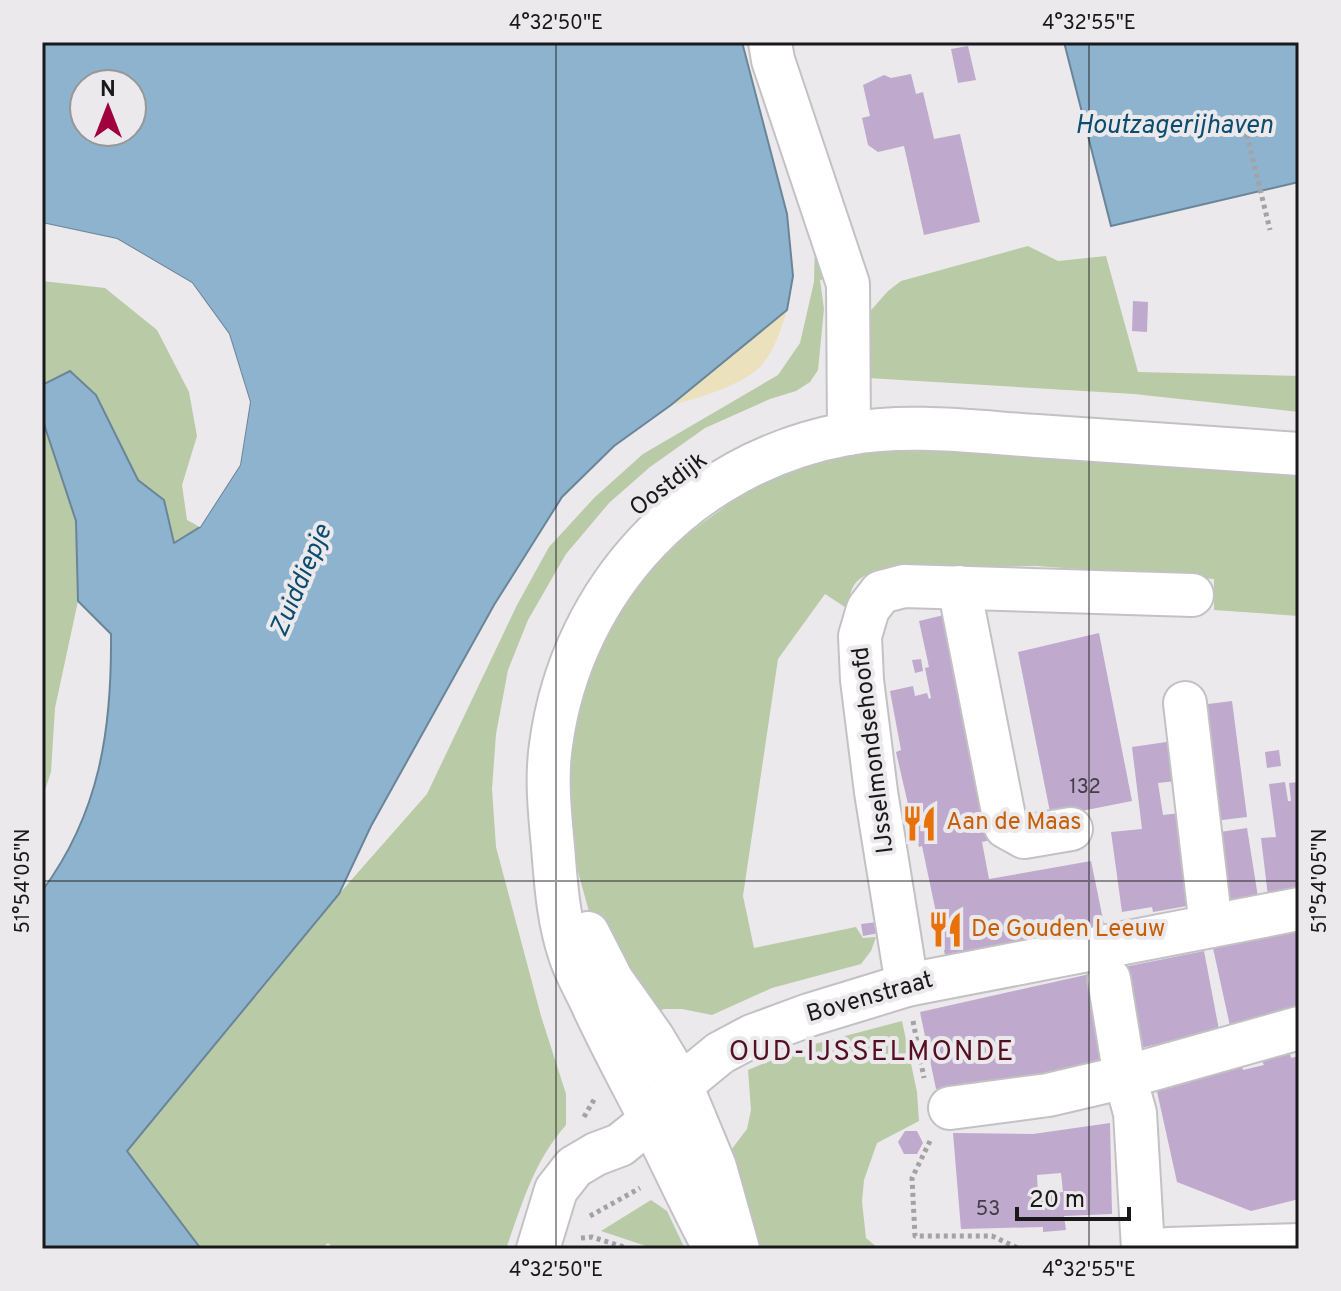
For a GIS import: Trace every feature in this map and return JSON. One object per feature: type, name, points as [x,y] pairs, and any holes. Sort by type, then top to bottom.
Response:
[{"type":"street","points":[[770,42],[773,60],[848,284],[849,434]]},
{"type":"street","name":"Oostdijk","points":[[715,1249],[571,959],[561,922],[554,868],[550,749],[557,711],[569,667],[596,613],[634,554],[678,512],[724,479],[790,449],[849,434],[961,431],[1299,454]]},
{"type":"street","name":"IJsselmondsehoofd","points":[[907,985],[878,805],[862,680],[860,636],[868,609],[881,592],[904,586],[1192,595]]},
{"type":"street","points":[[959,587],[1006,827],[1024,837],[1071,829]]},
{"type":"street","points":[[1185,703],[1211,926]]},
{"type":"street","name":"Oostdijk","points":[[554,868],[612,980],[653,1038],[681,1085],[715,1167],[738,1249]]},
{"type":"street","name":"Bovenstraat","points":[[538,1249],[556,1190],[574,1167],[620,1145],[651,1120],[681,1085],[720,1053],[752,1036],[907,985],[1299,909]]},
{"type":"street","points":[[1109,979],[1125,1077],[1135,1113],[1143,1249]]},
{"type":"street","points":[[937,1108],[1048,1095],[1125,1077],[1299,1028]]},
{"type":"street","points":[[1168,1249],[1299,1245]]},
{"type":"path","points":[[1245,127],[1270,230]]},
{"type":"path","points":[[916,1039],[937,1108],[912,1178],[915,1236],[992,1236],[1020,1249]]},
{"type":"green space","points":[[815,242],[830,278],[820,280],[824,309],[818,370],[810,382],[796,391],[705,428],[650,467],[609,503],[566,554],[528,620],[508,670],[496,734],[492,789],[496,847],[541,1016],[566,1094],[566,1125],[537,1168],[506,1249],[334,1249],[328,1243],[321,1249],[201,1249],[127,1151],[339,894],[427,794],[517,605],[549,547],[595,497],[643,454],[778,375],[800,343],[814,282]]},
{"type":"green space","points":[[1028,246],[1058,261],[1106,256],[1138,372],[1299,376],[1299,412],[1134,394],[868,378],[865,317],[888,291],[901,281]]},
{"type":"green space","points":[[42,281],[105,288],[157,330],[189,392],[197,436],[182,485],[187,520],[200,527],[174,543],[164,500],[138,480],[96,395],[70,371],[42,385]]},
{"type":"green space","points":[[42,418],[76,521],[78,601],[55,708],[51,772],[42,799]]},
{"type":"green space","points":[[962,448],[1299,476],[1299,616],[1214,610],[1214,579],[1037,566],[884,568],[857,581],[848,609],[825,594],[778,659],[743,896],[754,948],[856,927],[863,938],[876,937],[871,951],[861,964],[772,988],[712,1015],[664,1009],[651,1015],[590,915],[573,854],[567,772],[576,712],[594,661],[623,605],[671,546],[748,490],[816,462],[859,453]]},
{"type":"green space","points":[[902,1021],[917,1092],[919,1121],[877,1143],[864,1180],[862,1202],[866,1238],[879,1249],[761,1249],[731,1150],[747,1129],[751,1110],[748,1070],[803,1047]]},
{"type":"green space","points":[[651,1200],[667,1211],[685,1249],[655,1249],[601,1231]]},
{"type":"sand","points":[[787,310],[771,352],[754,372],[725,388],[671,405]]},
{"type":"water","name":"Zuiddiepje","points":[[42,42],[742,42],[787,214],[793,276],[787,310],[671,405],[614,446],[562,497],[494,605],[371,826],[339,894],[127,1151],[201,1249],[42,1249],[42,891],[77,831],[99,769],[109,703],[111,634],[78,601],[76,521],[42,418],[42,385],[70,371],[96,395],[138,480],[164,500],[174,543],[200,527],[240,465],[250,402],[229,334],[192,283],[117,239],[42,223]]},
{"type":"water","name":"Houtzagerijhaven","points":[[1064,42],[1299,42],[1299,182],[1111,226]]},
{"type":"pier","points":[[42,223],[117,239],[192,283],[229,334],[250,402],[240,465],[200,527],[196,525],[236,464],[246,403],[225,336],[190,286],[116,243],[42,227]]},
{"type":"building","points":[[968,46],[976,80],[958,83],[951,49]]},
{"type":"building","points":[[911,74],[916,94],[923,92],[934,139],[960,134],[980,222],[924,235],[904,146],[878,152],[868,145],[862,118],[870,116],[863,85],[884,75],[891,78]]},
{"type":"building","points":[[1133,301],[1148,302],[1147,332],[1132,331]]},
{"type":"building","points":[[944,615],[990,840],[982,842],[989,879],[1091,861],[1105,929],[946,960],[922,846],[919,847],[914,830],[896,752],[901,750],[890,691],[913,686],[915,696],[927,693],[931,698],[925,668],[929,667],[919,621]]},
{"type":"building","points":[[1099,633],[1132,801],[1051,817],[1018,652]]},
{"type":"building","points":[[921,659],[923,671],[915,673],[912,660]]},
{"type":"building","points":[[1232,701],[1247,817],[1214,821],[1200,705]]},
{"type":"building","points":[[1180,740],[1185,780],[1158,783],[1163,815],[1190,812],[1198,904],[1153,912],[1152,907],[1122,912],[1111,832],[1142,829],[1132,747]]},
{"type":"building","points":[[1279,750],[1281,766],[1267,768],[1265,752]]},
{"type":"building","points":[[1285,782],[1288,801],[1291,801],[1289,783],[1299,782],[1299,893],[1268,896],[1261,838],[1276,837],[1269,784]]},
{"type":"building","points":[[1247,828],[1258,897],[1216,904],[1207,834]]},
{"type":"building","points":[[878,922],[879,933],[863,936],[861,924]]},
{"type":"building","points":[[1299,931],[1299,1011],[1230,1026],[1213,948]]},
{"type":"building","points":[[1204,951],[1219,1030],[1136,1049],[1119,968]]},
{"type":"building","points":[[1090,974],[1109,1059],[1015,1079],[936,1089],[920,1012]]},
{"type":"building","points":[[1290,1054],[1291,1058],[1299,1056],[1299,1199],[1251,1211],[1177,1182],[1156,1087],[1242,1066],[1243,1070],[1264,1065],[1262,1061]]},
{"type":"building","points":[[1110,1123],[1112,1214],[1064,1216],[1066,1230],[1043,1232],[1043,1227],[961,1229],[953,1133],[1033,1134]],"holes":[[[1061,1173],[1063,1192],[1038,1195],[1037,1175]]]},
{"type":"building","points":[[905,1131],[917,1131],[923,1143],[917,1154],[904,1154],[898,1142]]},
{"type":"place","name":"Aan de Maas","points":[[920,823]]},
{"type":"place","name":"De Gouden Leeuw","points":[[945,930]]},
{"type":"district","name":"OUD-IJSSELMONDE","points":[[872,1053]]}]
